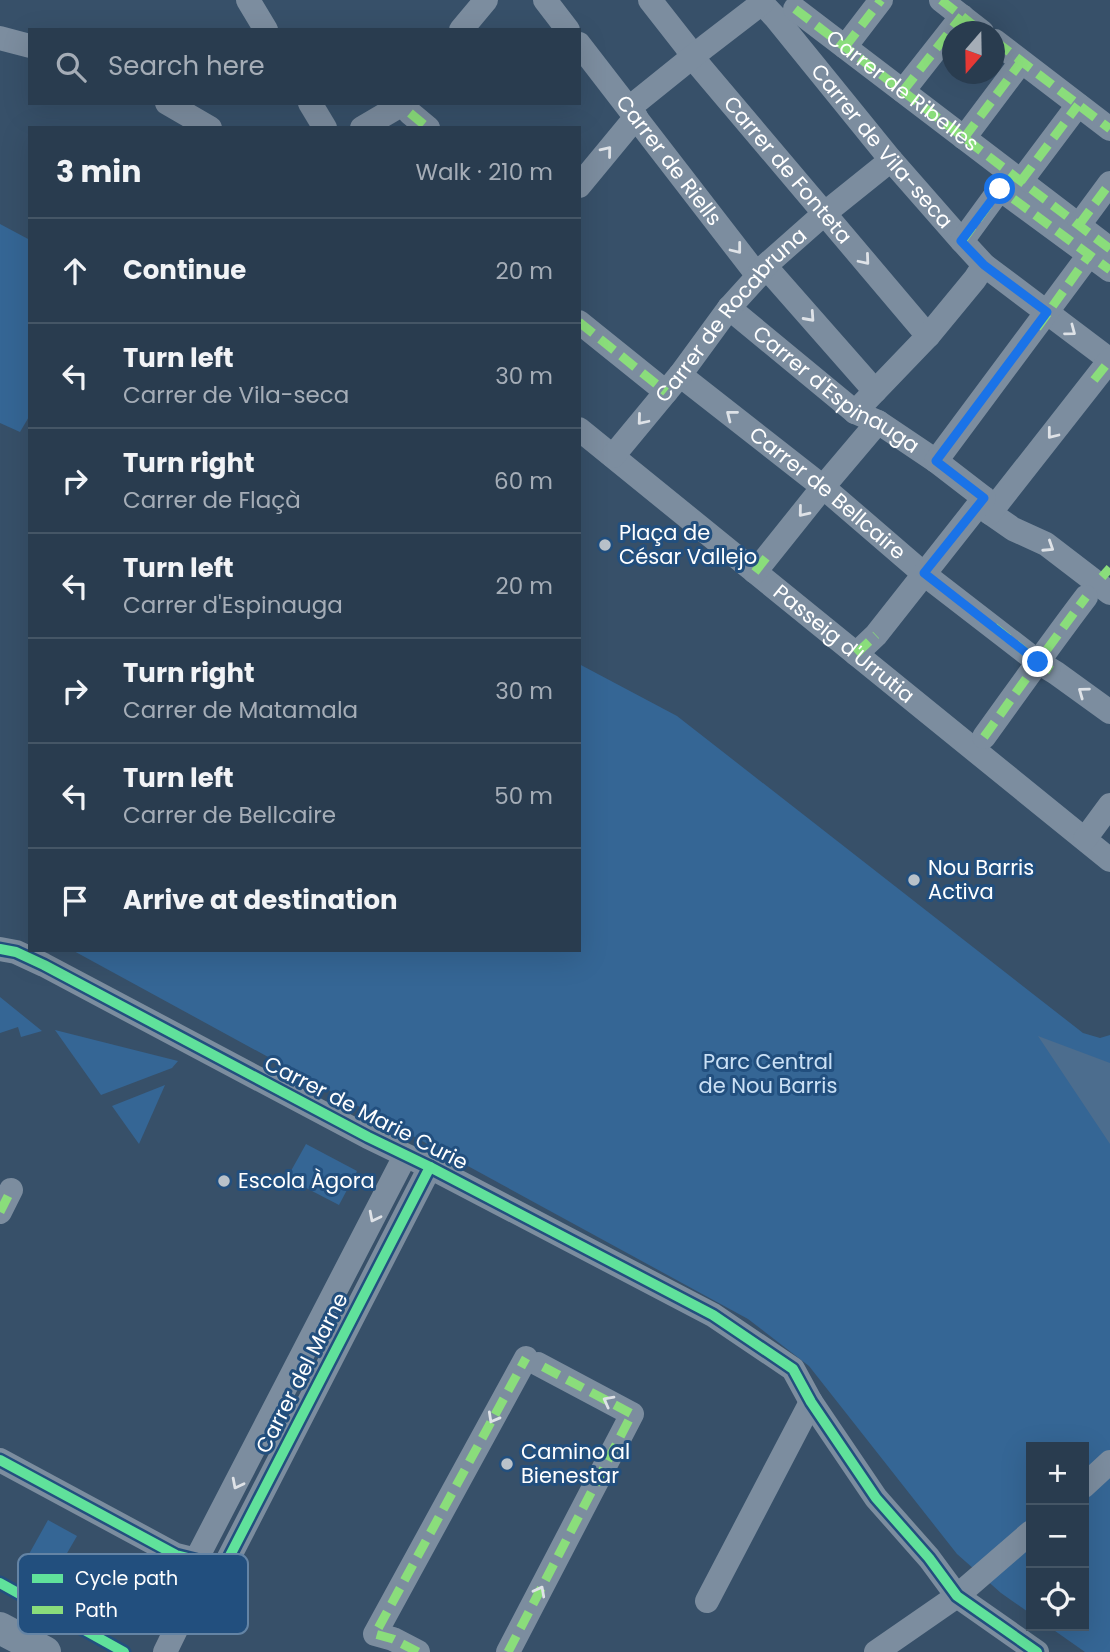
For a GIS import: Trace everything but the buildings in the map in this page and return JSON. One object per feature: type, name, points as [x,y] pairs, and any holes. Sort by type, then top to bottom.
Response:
[{"type":"main road","points":[[0,1629],[45,1652]]},
{"type":"street","points":[[248,0],[265,28]]},
{"type":"street","points":[[463,28],[486,0]]},
{"type":"street","points":[[545,0],[566,28]]},
{"type":"street","name":"Carrer de Fonteta","points":[[650,0],[692,57],[928,335]]},
{"type":"street","points":[[845,47],[881,0]]},
{"type":"street","points":[[941,0],[968,21]]},
{"type":"street","points":[[581,183],[632,113],[692,57],[761,2]]},
{"type":"street","name":"Carrer de Vila-seca","points":[[761,2],[891,160],[984,265],[1110,360]]},
{"type":"street","name":"Carrer de Ribelles","points":[[795,9],[1079,225],[1100,252]]},
{"type":"street","points":[[903,91],[962,16]]},
{"type":"street","points":[[0,38],[28,45]]},
{"type":"street","name":"Carrer de Riells","points":[[581,47],[762,271],[875,391]]},
{"type":"street","points":[[1005,49],[1110,130]]},
{"type":"street","points":[[964,138],[1021,62]]},
{"type":"street","points":[[170,105],[207,126]]},
{"type":"street","points":[[311,105],[324,126]]},
{"type":"street","points":[[1021,181],[1078,105]]},
{"type":"street","points":[[365,126],[396,108],[413,115]]},
{"type":"street","name":"Carrer de Rocabruna","points":[[613,456],[673,383],[729,308],[762,271],[825,213],[891,160]]},
{"type":"street","points":[[1079,225],[1110,183]]},
{"type":"street","points":[[961,241],[1000,189],[1100,252],[1110,270]]},
{"type":"street","points":[[936,461],[1047,312],[1100,252]]},
{"type":"street","points":[[855,412],[928,335],[984,265]]},
{"type":"street","name":"Carrer d'Espinauga","points":[[729,308],[855,412],[878,422],[936,461],[1013,529],[1046,544],[1102,584]]},
{"type":"street","name":"Carrer de Bellcaire","points":[[581,323],[823,487],[924,573],[1038,662],[1110,712]]},
{"type":"street","points":[[856,654],[876,635],[924,573],[987,506],[1110,360]]},
{"type":"street","points":[[755,572],[878,422]]},
{"type":"street","name":"Passeig d'Urrutia","points":[[581,431],[1110,860]]},
{"type":"street","points":[[984,737],[1038,662],[1102,584]]},
{"type":"street","points":[[1084,839],[1110,805]]},
{"type":"street","name":"Carrer de Marie Curie","points":[[0,949],[16,952],[44,965],[713,1315],[793,1369],[811,1402],[876,1498],[957,1596],[1037,1652]]},
{"type":"street","name":"Carrer del Marne","points":[[206,1554],[405,1156]]},
{"type":"street","name":"Carrer del Marne","points":[[231,1554],[430,1167]]},
{"type":"street","points":[[418,1652],[393,1639],[375,1634],[532,1361],[632,1414],[508,1652]]},
{"type":"street","points":[[707,1601],[811,1402]]},
{"type":"street","points":[[0,1460],[174,1554]]},
{"type":"street","points":[[1089,1481],[1110,1462]]},
{"type":"street","points":[[876,1652],[957,1596],[1026,1536]]},
{"type":"street","name":"Carrer del Marne","points":[[165,1652],[172,1634]]},
{"type":"green space","points":[[0,224],[28,239],[28,418],[20,432],[0,423]]},
{"type":"green space","name":"Parc Central de Nou Barris","points":[[581,665],[677,716],[1083,1033],[1100,1038],[1110,1035],[1110,1652],[1085,1652],[1055,1631],[1089,1631],[1089,1442],[1026,1442],[1026,1610],[1001,1593],[957,1554],[809,1366],[748,1319],[76,952],[581,952]]},
{"type":"green space","points":[[0,997],[42,1031],[21,1037],[18,1027],[0,1033]]},
{"type":"green space","points":[[55,1030],[178,1061],[172,1068],[101,1095]]},
{"type":"green space","points":[[165,1085],[139,1144],[112,1106]]},
{"type":"green space","points":[[306,1144],[357,1171],[339,1205],[287,1178]]},
{"type":"green space","points":[[48,1520],[77,1536],[67,1554],[29,1554]]},
{"type":"shaded area","points":[[1038,1036],[1110,1063],[1110,1144]]},
{"type":"marked path","points":[[845,47],[881,0]]},
{"type":"marked path","points":[[941,0],[968,21]]},
{"type":"marked path","points":[[795,9],[1110,249]]},
{"type":"marked path","points":[[903,91],[962,16]]},
{"type":"marked path","points":[[1005,49],[1110,129]]},
{"type":"marked path","points":[[964,138],[1021,62]]},
{"type":"marked path","points":[[1021,181],[1078,105]]},
{"type":"marked path","points":[[410,113],[426,126]]},
{"type":"marked path","points":[[1079,225],[1110,183]]},
{"type":"marked path","points":[[962,241],[1000,189],[1110,270]]},
{"type":"marked path","points":[[1037,328],[1089,255]]},
{"type":"marked path","points":[[581,324],[666,392]]},
{"type":"marked path","points":[[1094,380],[1110,360]]},
{"type":"marked path","points":[[755,572],[769,554]]},
{"type":"marked path","points":[[1102,577],[1110,568]]},
{"type":"marked path","points":[[984,737],[1086,597]]},
{"type":"marked path","points":[[994,627],[1056,673]]},
{"type":"marked path","points":[[856,654],[876,635]]},
{"type":"marked path","points":[[0,1212],[11,1190]]},
{"type":"marked path","points":[[418,1652],[393,1639],[375,1634],[526,1358]]},
{"type":"marked path","points":[[508,1652],[632,1414],[538,1364]]},
{"type":"cycle path","points":[[0,949],[16,952],[44,965],[368,1137],[713,1315],[793,1369],[811,1402],[876,1498],[929,1558],[957,1596],[1037,1652]]},
{"type":"cycle path","points":[[231,1554],[430,1167]]},
{"type":"cycle path","points":[[0,1460],[174,1554]]},
{"type":"cycle path","points":[[0,1583],[18,1593]]},
{"type":"cycle path","points":[[92,1634],[124,1652]]},
{"type":"place","name":"Plaça de César Vallejo","points":[[605,545]]},
{"type":"place","name":"Nou Barris Activa","points":[[914,880]]},
{"type":"place","name":"Escola Àgora","points":[[224,1181]]},
{"type":"place","name":"Camino al Bienestar","points":[[507,1464]]},
{"type":"route","points":[[1000,189],[961,241],[984,265],[1047,312],[936,461],[984,498],[924,573],[1038,662]]}]
